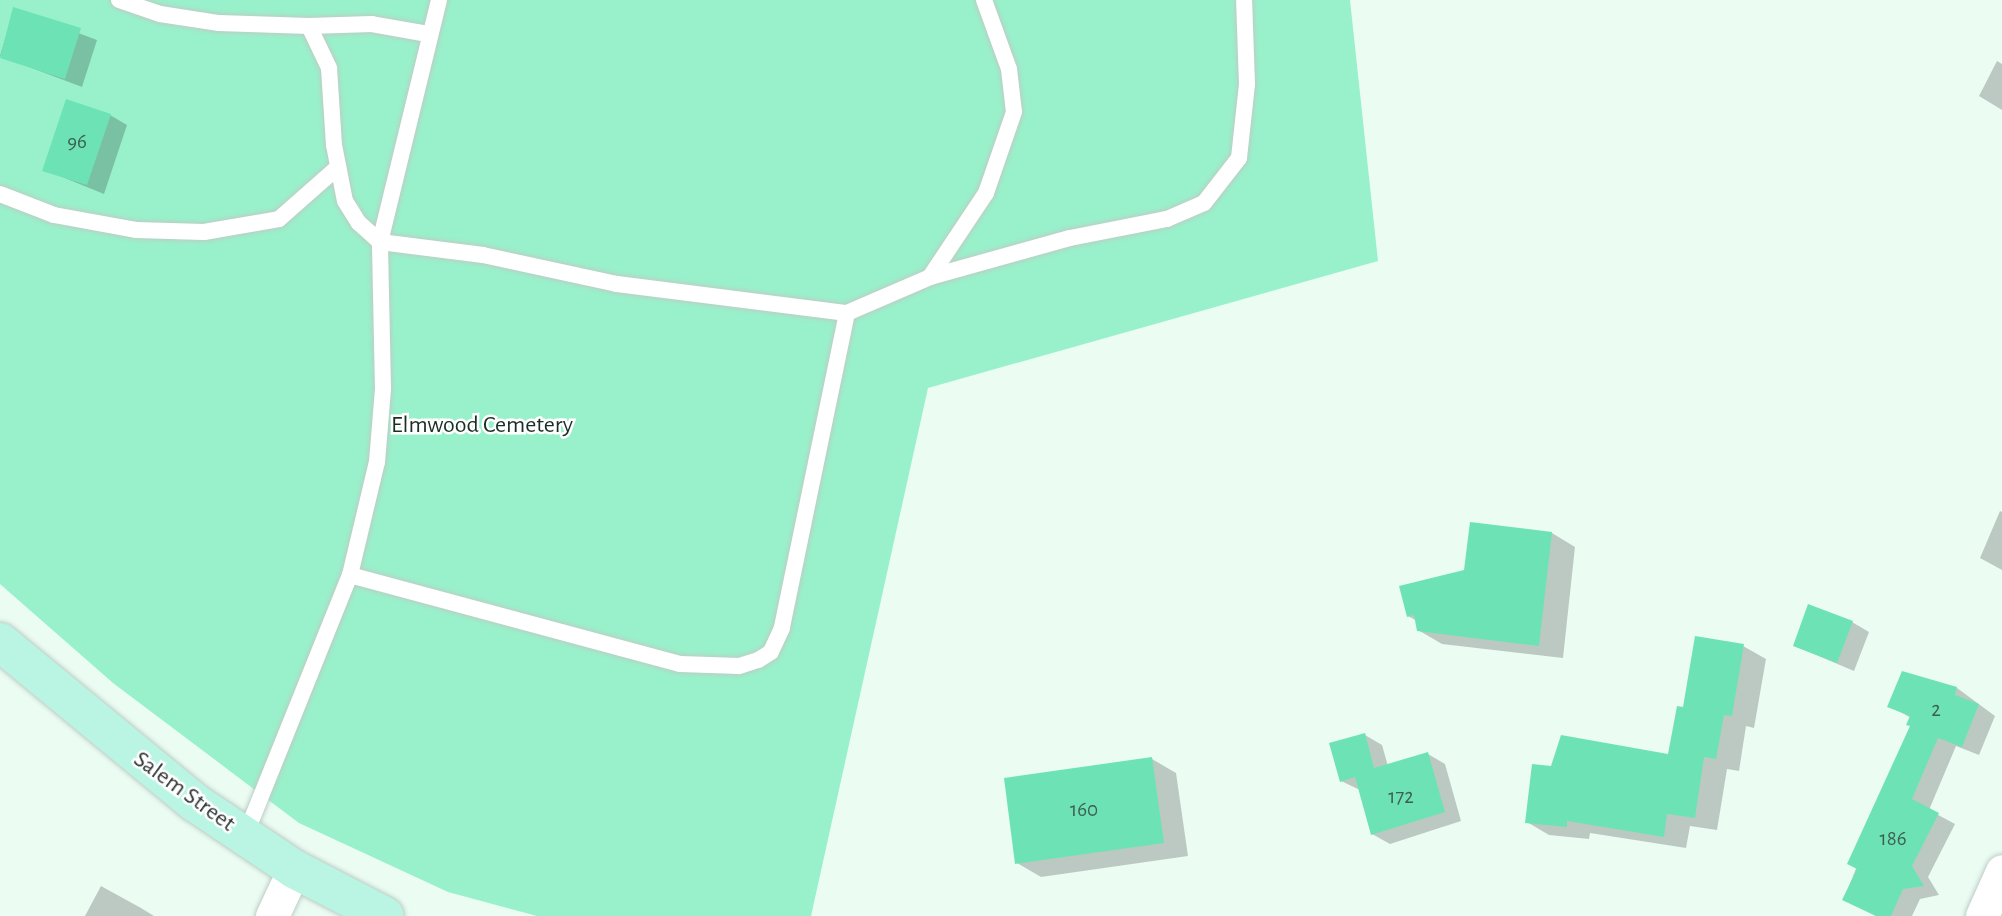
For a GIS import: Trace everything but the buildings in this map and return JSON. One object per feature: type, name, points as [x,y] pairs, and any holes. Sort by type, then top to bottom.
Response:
[{"type":"main road","name":"Salem Street","points":[[0,642],[130,753],[245,836],[294,869],[385,916]]},
{"type":"street","points":[[272,916],[294,869]]},
{"type":"street","points":[[1982,916],[2002,870]]},
{"type":"lane","points":[[119,0],[160,14],[219,23],[309,26],[372,24],[428,34]]},
{"type":"lane","points":[[245,836],[350,575],[377,462],[383,389],[380,242],[428,34],[439,0]]},
{"type":"lane","points":[[930,277],[986,193],[1014,112],[1009,69],[984,0]]},
{"type":"lane","points":[[309,26],[329,68],[338,167],[345,201],[359,223],[380,242],[483,255],[617,284],[847,313],[930,277],[1070,239],[1154,222],[1204,203],[1239,158],[1247,84],[1244,0]]},
{"type":"lane","points":[[0,194],[54,215],[136,230],[204,232],[279,219],[338,167]]},
{"type":"lane","points":[[350,575],[680,664],[712,667],[758,660],[771,652],[782,628],[847,313]]},
{"type":"green space","name":"Elmwood Cemetery","points":[[0,0],[1350,0],[1378,261],[928,388],[811,916],[537,916],[448,892],[299,823],[113,683],[0,584]]}]
